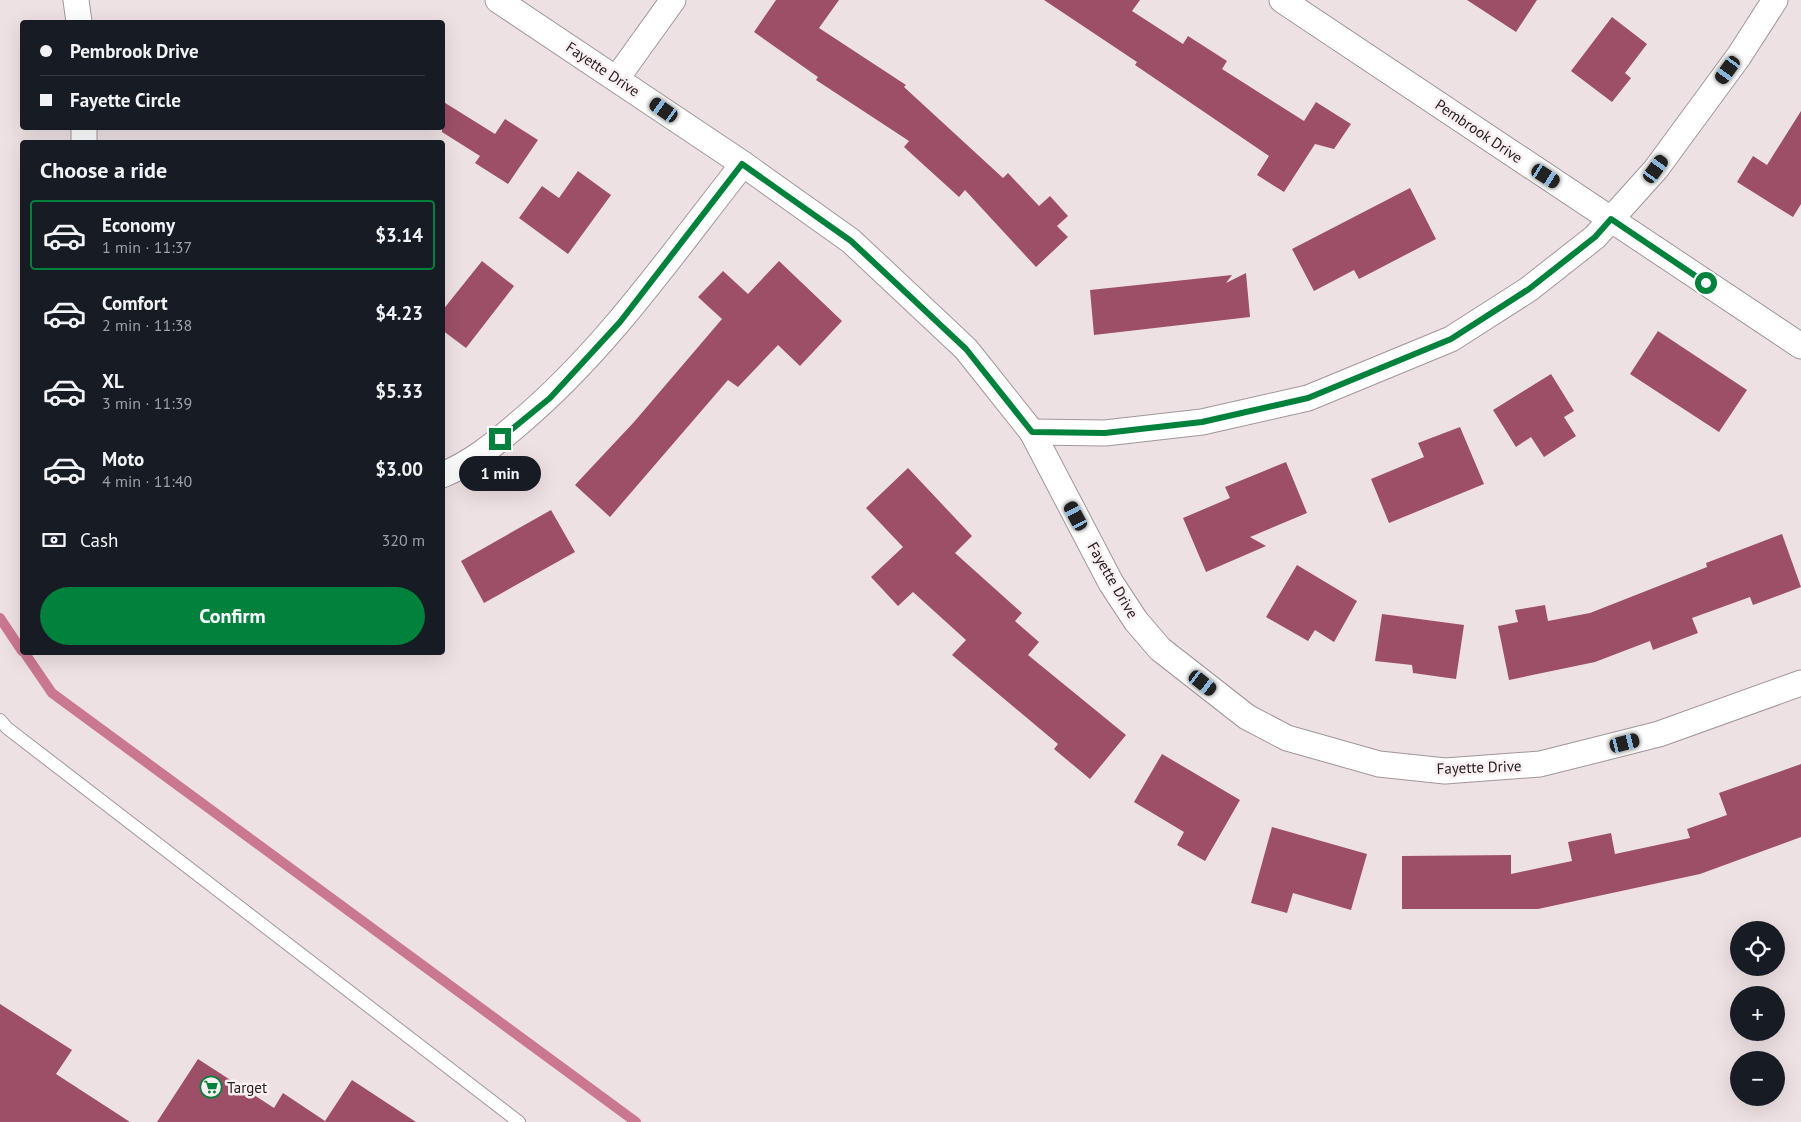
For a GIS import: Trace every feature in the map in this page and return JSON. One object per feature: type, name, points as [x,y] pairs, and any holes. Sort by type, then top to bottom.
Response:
[{"type":"street","points":[[76,0],[79,20]]},
{"type":"street","name":"Fayette Drive","points":[[498,0],[617,78],[851,241],[966,349],[1032,432],[1111,582],[1136,621],[1160,649],[1247,717],[1287,738],[1379,764],[1435,770],[1540,764],[1659,734],[1801,683]]},
{"type":"street","points":[[617,78],[672,0]]},
{"type":"street","name":"Pembrook Drive","points":[[1282,0],[1801,346]]},
{"type":"street","points":[[1032,432],[1105,433],[1202,422],[1308,398],[1451,339],[1529,289],[1595,237],[1656,169],[1739,56],[1775,0]]},
{"type":"street","points":[[445,474],[456,469],[500,439],[550,398],[620,322],[742,164]]},
{"type":"lane","points":[[0,720],[7,728],[519,1122]]},
{"type":"building","points":[[776,0],[839,0],[819,28],[906,85],[904,87],[1003,178],[1008,173],[1039,206],[1050,196],[1068,216],[1057,226],[1068,237],[1036,267],[965,190],[959,197],[904,147],[909,141],[816,80],[818,77],[754,32]]},
{"type":"building","points":[[1044,0],[1140,0],[1132,11],[1183,44],[1188,36],[1227,61],[1222,69],[1304,121],[1316,102],[1351,124],[1334,149],[1315,144],[1284,192],[1257,175],[1269,156],[1135,65],[1137,62]]},
{"type":"building","points":[[1467,0],[1537,0],[1516,32]]},
{"type":"building","points":[[1612,17],[1647,44],[1625,73],[1631,78],[1612,102],[1571,71]]},
{"type":"building","points":[[445,103],[495,134],[505,119],[538,140],[508,184],[475,163],[480,156],[442,132],[442,130],[445,130]]},
{"type":"building","points":[[1801,111],[1801,204],[1793,217],[1737,182],[1753,156],[1767,165]]},
{"type":"building","points":[[578,171],[611,195],[568,254],[519,218],[542,186],[559,198]]},
{"type":"building","points":[[1410,188],[1436,239],[1359,279],[1354,270],[1314,291],[1292,249]]},
{"type":"building","points":[[482,261],[514,286],[466,348],[445,332],[445,307]]},
{"type":"building","points":[[779,261],[842,321],[800,366],[778,345],[738,387],[728,380],[610,517],[575,485],[634,422],[722,319],[698,297],[723,271],[748,294]]},
{"type":"building","points":[[1246,273],[1250,317],[1094,335],[1090,290],[1232,275],[1226,283]]},
{"type":"building","points":[[1658,331],[1747,390],[1719,432],[1630,374]]},
{"type":"building","points":[[1551,374],[1574,411],[1564,417],[1576,436],[1544,457],[1531,437],[1516,447],[1493,410]]},
{"type":"building","points":[[1460,427],[1484,484],[1389,523],[1371,479],[1424,457],[1418,443]]},
{"type":"building","points":[[1286,462],[1307,513],[1250,537],[1266,546],[1206,572],[1183,518],[1230,498],[1225,487]]},
{"type":"building","points":[[908,468],[972,536],[955,553],[1022,613],[1015,621],[1039,642],[1028,655],[1126,735],[1090,779],[1054,749],[1058,744],[952,655],[966,640],[913,592],[898,606],[871,577],[903,547],[866,508]]},
{"type":"building","points":[[551,510],[575,552],[484,603],[461,561]]},
{"type":"building","points":[[1782,534],[1801,587],[1753,605],[1750,597],[1692,618],[1698,633],[1653,650],[1650,641],[1595,662],[1509,680],[1498,626],[1518,622],[1515,610],[1545,605],[1548,621],[1590,613],[1707,567],[1706,563]]},
{"type":"building","points":[[1297,565],[1357,601],[1334,642],[1315,630],[1308,641],[1266,617]]},
{"type":"building","points":[[1382,614],[1464,625],[1456,679],[1413,673],[1412,665],[1375,661]]},
{"type":"building","points":[[1162,754],[1240,800],[1205,861],[1177,845],[1184,832],[1134,802]]},
{"type":"building","points":[[1801,764],[1801,837],[1700,874],[1538,909],[1402,909],[1402,856],[1511,855],[1511,874],[1572,861],[1568,842],[1611,833],[1615,854],[1690,838],[1687,829],[1727,815],[1719,793]]},
{"type":"building","points":[[1272,827],[1367,854],[1351,910],[1293,893],[1287,913],[1251,903]]},
{"type":"building","points":[[0,1004],[72,1050],[56,1074],[130,1122],[0,1122]]},
{"type":"building","name":"Target","points":[[198,1059],[274,1108],[283,1093],[325,1121],[352,1080],[416,1122],[157,1122]]},
{"type":"waterway","points":[[0,618],[20,648]]},
{"type":"waterway","points":[[26,655],[52,693],[636,1122]]},
{"type":"place","name":"Target","points":[[211,1087]]},
{"type":"route","points":[[500,439],[550,398],[620,322],[742,164],[851,241],[966,349],[1032,432],[1105,433],[1202,422],[1308,398],[1451,339],[1529,289],[1595,237],[1611,219],[1706,283]]}]
